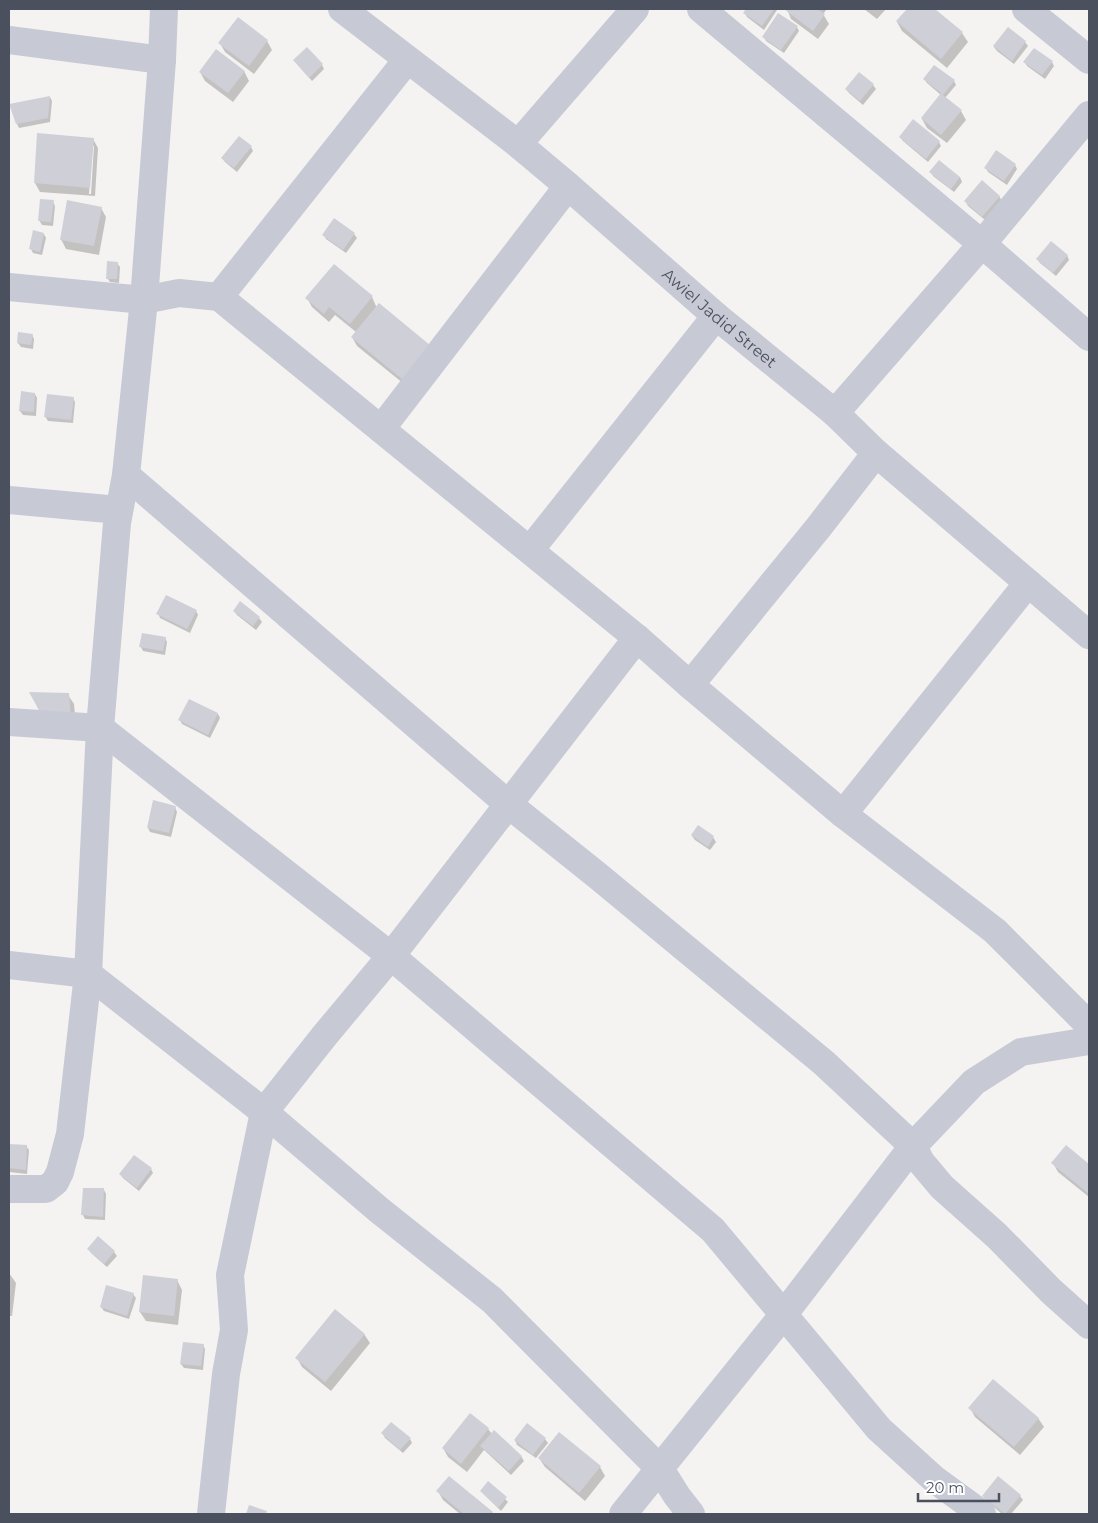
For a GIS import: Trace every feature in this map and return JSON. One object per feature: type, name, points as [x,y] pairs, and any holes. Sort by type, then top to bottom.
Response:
[{"type":"street","points":[[9,1189],[46,1189],[55,1182],[60,1172],[70,1134],[88,974],[100,728],[119,510],[126,475],[144,300],[162,60],[164,9]]},
{"type":"street","name":"Awiel Jadid Street","points":[[342,9],[518,144],[716,316],[835,413],[876,453],[1089,635]]},
{"type":"street","points":[[518,144],[635,9]]},
{"type":"street","points":[[701,9],[982,244],[1089,337]]},
{"type":"street","points":[[1026,9],[1089,60]]},
{"type":"street","points":[[9,40],[162,60]]},
{"type":"street","points":[[219,297],[407,60]]},
{"type":"street","points":[[835,413],[982,244],[1089,115]]},
{"type":"street","points":[[381,429],[568,186]]},
{"type":"street","points":[[9,287],[144,300],[179,292],[219,297],[637,638],[843,814],[995,931],[1089,1024]]},
{"type":"street","points":[[530,550],[716,316]]},
{"type":"street","points":[[690,685],[818,528],[876,453]]},
{"type":"street","points":[[126,475],[508,804],[824,1063],[913,1146],[921,1162],[942,1187],[997,1236],[1051,1291],[1089,1325]]},
{"type":"street","points":[[9,500],[119,510]]},
{"type":"street","points":[[843,814],[1028,583]]},
{"type":"street","points":[[211,1514],[226,1374],[234,1330],[230,1275],[264,1112],[325,1034],[391,956],[637,638]]},
{"type":"street","points":[[9,722],[100,728],[391,956],[713,1230],[879,1430],[934,1479],[982,1514]]},
{"type":"street","points":[[9,965],[88,974],[264,1112],[379,1210],[492,1300],[660,1469],[691,1514]]},
{"type":"street","points":[[623,1514],[784,1314],[913,1146],[974,1082],[1021,1052],[1089,1041]]},
{"type":"building","points":[[746,9],[774,9],[762,26],[743,13]]},
{"type":"building","points":[[784,9],[817,9],[825,14],[813,31]]},
{"type":"building","points":[[907,9],[935,9],[963,32],[941,59],[896,21]]},
{"type":"building","points":[[778,13],[798,26],[781,50],[762,37]]},
{"type":"building","points":[[238,17],[268,40],[249,66],[218,43]]},
{"type":"building","points":[[1008,27],[1026,41],[1012,61],[993,46]]},
{"type":"building","points":[[307,47],[323,64],[309,78],[293,60]]},
{"type":"building","points":[[1034,48],[1053,61],[1042,75],[1023,62]]},
{"type":"building","points":[[216,49],[245,71],[228,93],[199,72]]},
{"type":"building","points":[[934,65],[955,80],[943,95],[962,110],[941,135],[921,118],[941,93],[923,79]]},
{"type":"building","points":[[859,72],[874,84],[860,101],[845,89]]},
{"type":"building","points":[[50,96],[48,118],[16,124],[9,104]]},
{"type":"building","points":[[913,119],[940,141],[926,159],[899,137]]},
{"type":"building","points":[[37,133],[94,138],[90,188],[34,183]]},
{"type":"building","points":[[239,136],[252,146],[234,168],[221,158]]},
{"type":"building","points":[[996,150],[1016,164],[1004,181],[984,168]]},
{"type":"building","points":[[939,160],[960,177],[951,189],[929,172]]},
{"type":"building","points":[[982,180],[1000,196],[982,217],[964,201]]},
{"type":"building","points":[[40,199],[54,200],[51,222],[38,221]]},
{"type":"building","points":[[67,200],[102,207],[94,246],[60,240]]},
{"type":"building","points":[[334,218],[355,233],[343,250],[322,235]]},
{"type":"building","points":[[33,230],[44,233],[40,252],[29,249]]},
{"type":"building","points":[[1051,241],[1068,255],[1053,273],[1036,259]]},
{"type":"building","points":[[107,261],[118,262],[117,279],[106,279]]},
{"type":"building","points":[[334,264],[373,296],[350,324],[329,307],[324,314],[305,298]]},
{"type":"building","points":[[379,303],[436,350],[408,384],[351,337]]},
{"type":"building","points":[[18,332],[33,334],[31,345],[17,343]]},
{"type":"building","points":[[21,391],[35,393],[34,412],[19,411]]},
{"type":"building","points":[[47,394],[74,397],[71,420],[44,417]]},
{"type":"building","points":[[166,595],[197,610],[187,629],[156,614]]},
{"type":"building","points":[[240,601],[260,617],[253,626],[233,611]]},
{"type":"building","points":[[142,633],[166,637],[163,651],[139,647]]},
{"type":"building","points":[[29,692],[69,693],[71,718],[42,716]]},
{"type":"building","points":[[189,699],[218,713],[208,735],[178,720]]},
{"type":"building","points":[[153,800],[176,806],[169,833],[147,828]]},
{"type":"building","points":[[698,825],[714,836],[708,847],[691,835]]},
{"type":"building","points":[[9,1144],[27,1145],[26,1170],[9,1168]]},
{"type":"building","points":[[1066,1145],[1089,1164],[1089,1194],[1051,1163]]},
{"type":"building","points":[[134,1155],[152,1168],[137,1188],[119,1174]]},
{"type":"building","points":[[83,1188],[104,1188],[103,1217],[81,1215]]},
{"type":"building","points":[[98,1236],[115,1251],[104,1264],[87,1249]]},
{"type":"building","points":[[143,1275],[178,1279],[174,1316],[139,1312]]},
{"type":"building","points":[[106,1285],[134,1293],[127,1316],[100,1307]]},
{"type":"building","points":[[335,1309],[365,1334],[325,1382],[295,1358]]},
{"type":"building","points":[[183,1342],[204,1344],[201,1366],[180,1364]]},
{"type":"building","points":[[993,1379],[1039,1418],[1014,1447],[968,1408]]},
{"type":"building","points":[[470,1413],[489,1428],[461,1464],[442,1448]]},
{"type":"building","points":[[391,1422],[411,1438],[400,1450],[381,1433]]},
{"type":"building","points":[[527,1423],[546,1438],[533,1455],[514,1440]]},
{"type":"building","points":[[494,1430],[522,1456],[509,1471],[480,1446]]},
{"type":"building","points":[[559,1432],[601,1466],[579,1493],[538,1458]]},
{"type":"building","points":[[449,1476],[493,1512],[492,1514],[464,1514],[436,1491]]},
{"type":"building","points":[[998,1476],[1021,1495],[1005,1514],[982,1496]]},
{"type":"building","points":[[488,1481],[507,1497],[498,1508],[480,1491]]},
{"type":"building","points":[[249,1505],[267,1511],[266,1514],[246,1514]]}]
